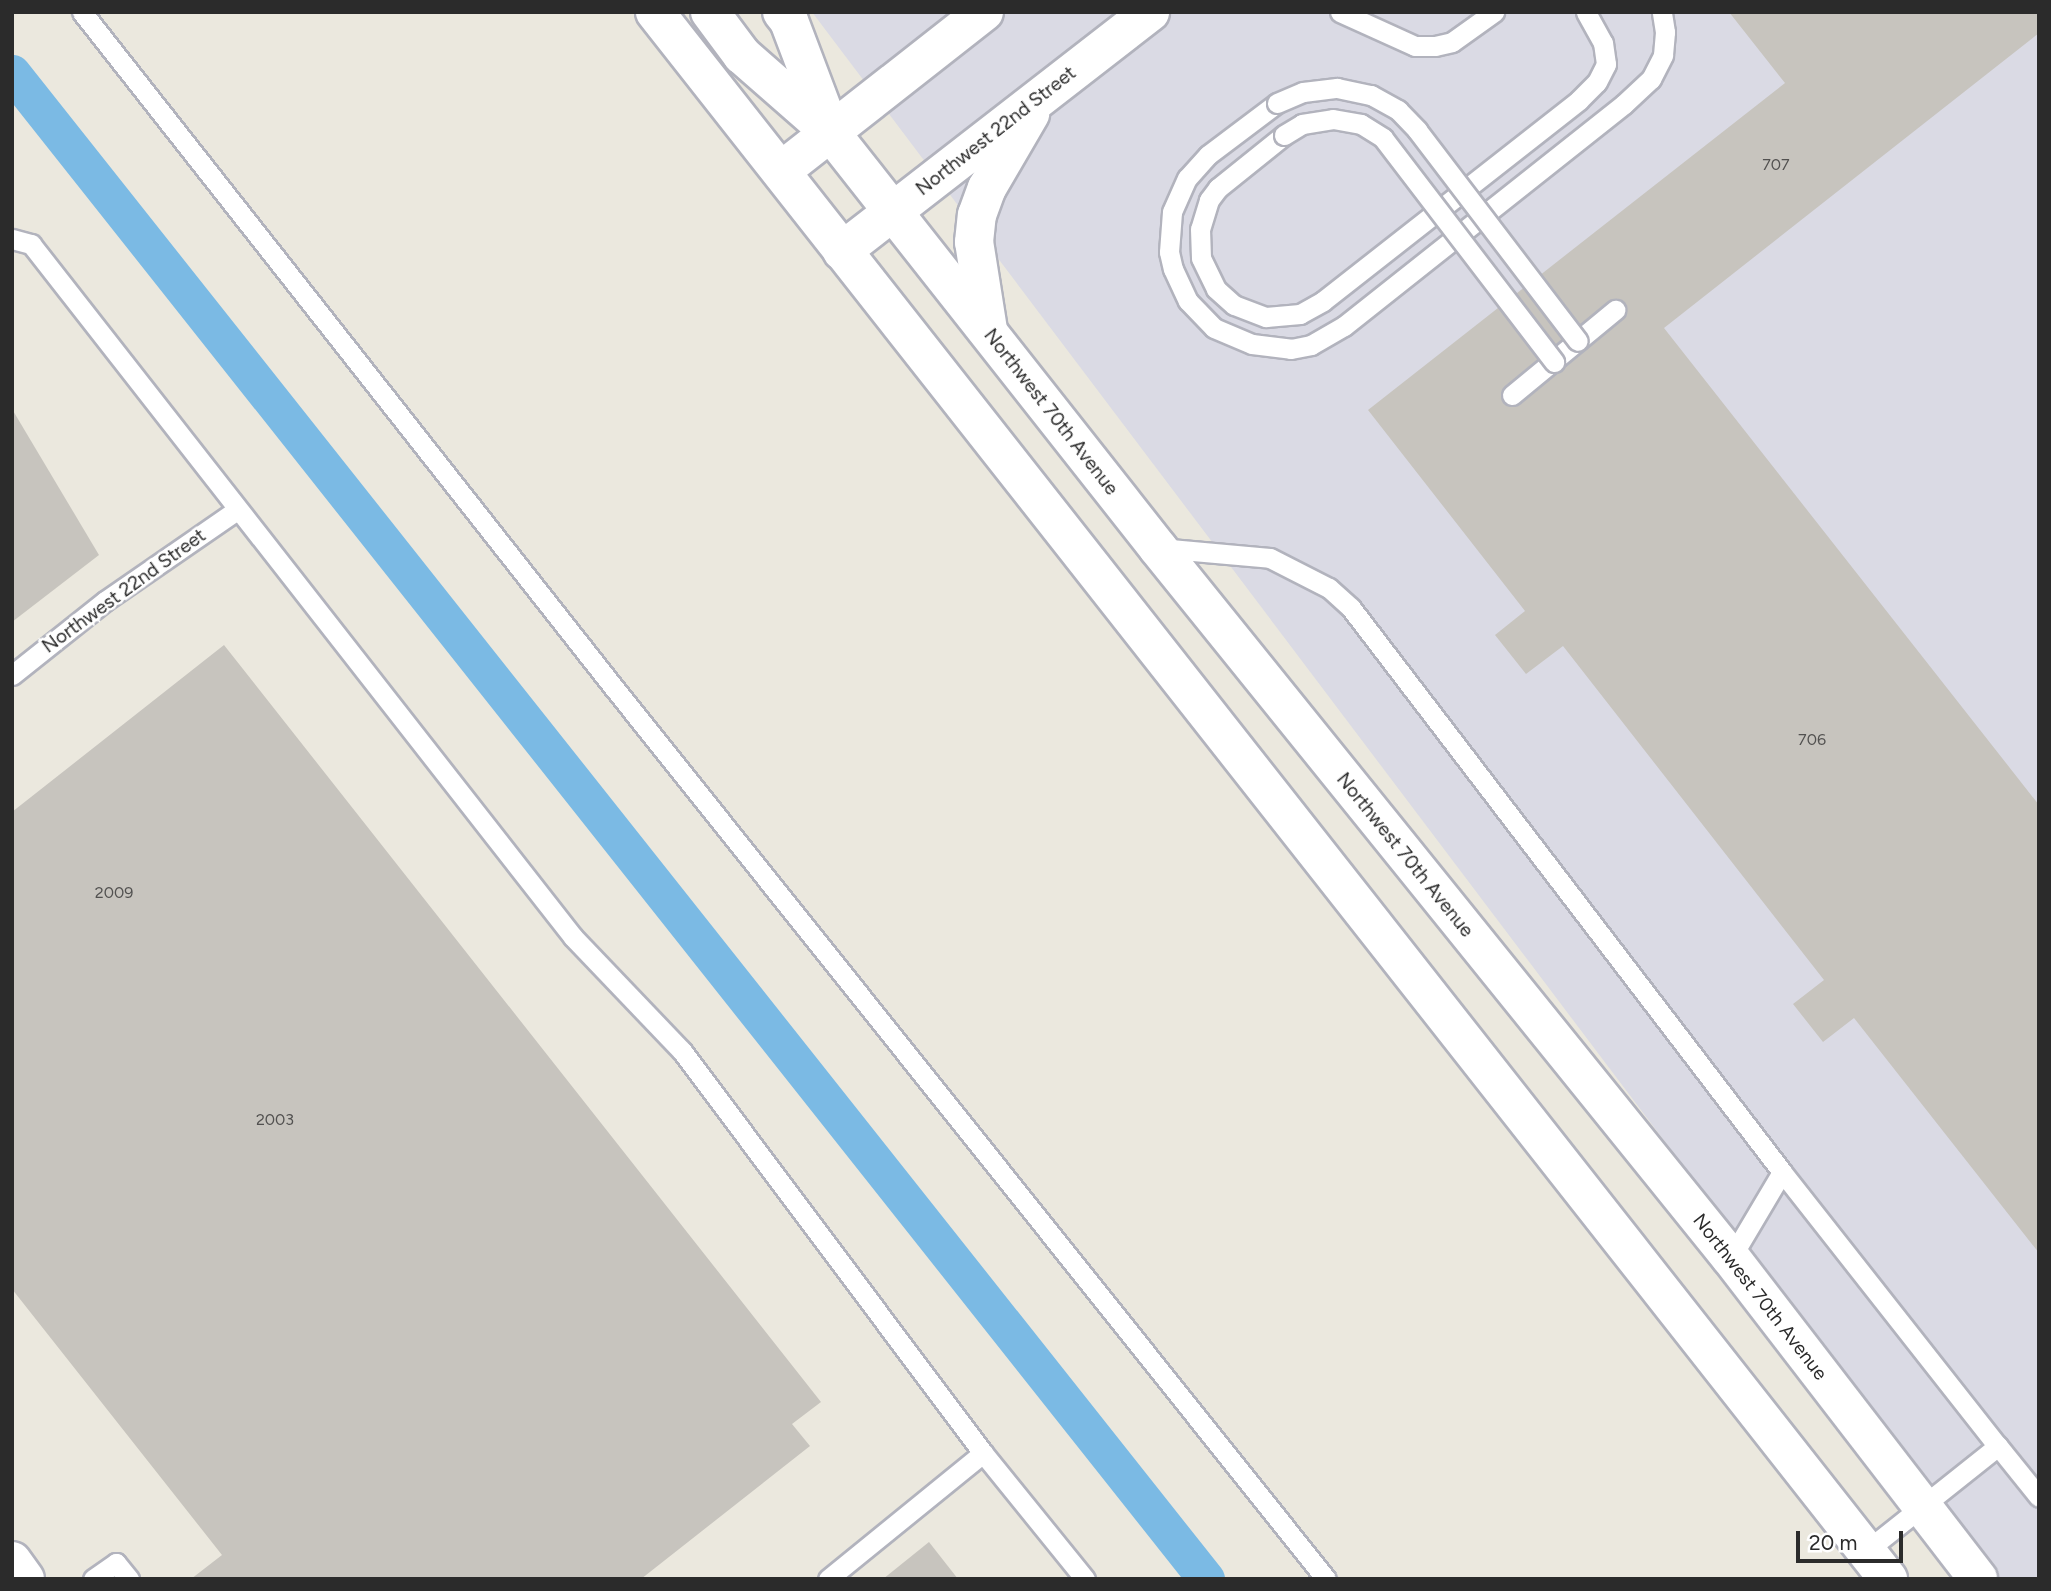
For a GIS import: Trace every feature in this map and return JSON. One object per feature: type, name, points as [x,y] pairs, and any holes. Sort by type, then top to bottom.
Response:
[{"type":"main road","points":[[655,12],[1877,1565]]},
{"type":"main road","points":[[710,12],[742,55],[831,133]]},
{"type":"main road","points":[[782,12],[789,21],[831,133]]},
{"type":"main road","points":[[780,172],[984,12]]},
{"type":"main road","name":"Northwest 22nd Street","points":[[842,251],[1150,12]]},
{"type":"main road","points":[[989,332],[974,242],[977,215],[987,188],[1040,97]]},
{"type":"main road","name":"Northwest 70th Avenue","points":[[831,133],[1158,548],[1731,1258],[1978,1579]]},
{"type":"main road","points":[[12,1561],[26,1579]]},
{"type":"lane","points":[[82,12],[615,689],[1326,1579]]},
{"type":"lane","points":[[1340,12],[1415,46],[1435,46],[1452,42],[1494,12]]},
{"type":"lane","points":[[1554,362],[1450,223],[1441,212],[1433,202],[1393,149],[1361,124],[1325,120],[1293,129],[1218,188],[1203,214],[1199,243],[1211,281],[1234,305],[1266,317],[1300,314],[1323,301],[1440,210],[1524,144],[1597,82],[1606,64],[1603,43],[1586,12]]},
{"type":"lane","points":[[1577,341],[1485,219],[1476,208],[1426,141],[1412,124],[1398,110],[1356,91],[1320,89],[1287,97],[1265,110],[1208,155],[1187,178],[1177,197],[1170,222],[1169,252],[1184,293],[1214,328],[1252,344],[1271,348],[1311,345],[1344,326],[1365,309],[1482,218],[1493,209],[1546,168],[1651,79],[1663,55],[1665,32],[1662,12]]},
{"type":"lane","points":[[12,239],[31,244],[573,937],[682,1051],[983,1453],[1085,1579]]},
{"type":"lane","points":[[1512,395],[1615,310]]},
{"type":"lane","name":"Northwest 22nd Street","points":[[12,675],[106,601],[237,510]]},
{"type":"lane","points":[[1158,548],[1270,558],[1329,588],[1351,608],[1782,1172],[2039,1497]]},
{"type":"lane","points":[[1731,1258],[1782,1172]]},
{"type":"lane","points":[[1877,1565],[1922,1507],[1998,1446]]},
{"type":"lane","points":[[828,1579],[983,1453]]},
{"type":"lane","points":[[93,1579],[116,1563],[129,1579]]},
{"type":"shaded area","points":[[812,12],[2039,12],[2039,1579],[1995,1579]]},
{"type":"building","points":[[1729,12],[2039,12],[2039,33],[1664,328],[2039,805],[2039,1253],[1854,1018],[1823,1042],[1793,1004],[1824,980],[1563,646],[1526,674],[1495,635],[1525,611],[1368,410],[1785,83]]},
{"type":"building","points":[[12,409],[99,555],[12,622]]},
{"type":"building","points":[[224,645],[821,1402],[792,1424],[810,1446],[641,1579],[191,1579],[222,1555],[12,1289],[12,812]]},
{"type":"building","points":[[929,1542],[958,1579],[883,1579]]},
{"type":"waterway","points":[[12,73],[1206,1579]]}]
